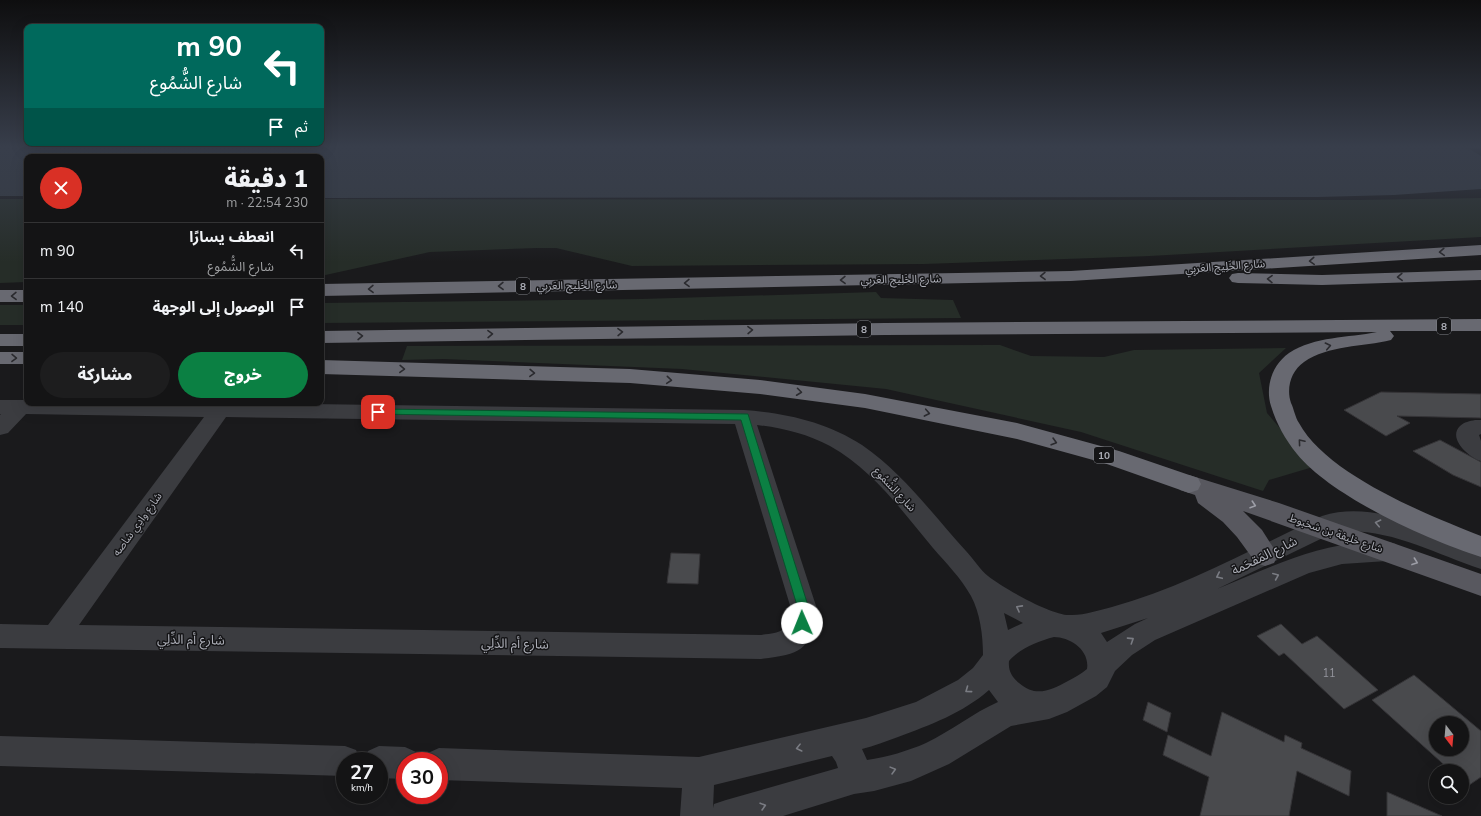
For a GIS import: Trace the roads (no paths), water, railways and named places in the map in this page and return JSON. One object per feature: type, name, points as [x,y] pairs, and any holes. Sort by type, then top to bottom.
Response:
[{"type":"highway","name":"شارع الخَلِيج العَربِي","points":[[324,290],[1071,276],[1481,250]]},
{"type":"highway","points":[[1071,276],[1322,280],[1481,275]]},
{"type":"highway","points":[[0,296],[24,296]]},
{"type":"highway","name":"8","points":[[324,337],[885,328],[1481,325]]},
{"type":"highway","points":[[1407,326],[1389,335],[1331,345],[1312,350],[1296,358],[1283,373],[1279,382],[1278,393],[1284,416],[1301,442],[1329,469],[1365,494],[1409,518],[1481,547]]},
{"type":"highway","points":[[0,340],[24,340]]},
{"type":"highway","points":[[0,358],[24,358]]},
{"type":"highway","name":"10","points":[[324,367],[630,376],[760,387],[865,401],[1017,431],[1111,457],[1189,484]]},
{"type":"main road","name":"شارع خليفة بن شخبوط","points":[[1189,484],[1320,528],[1481,585]]},
{"type":"main road","points":[[1189,484],[1223,507],[1238,520],[1248,530],[1265,555]]},
{"type":"street","name":"شارع الشُّمُوع","points":[[0,407],[744,417],[764,418],[802,426],[837,441],[856,452],[890,480],[977,583],[993,620],[997,643],[996,659]]},
{"type":"street","points":[[0,428],[21,407]]},
{"type":"street","name":"شارع وادِي شاصه","points":[[55,637],[220,410]]},
{"type":"street","name":"شارع أم الدِّلِي","points":[[0,636],[761,647],[785,644],[799,633],[805,612],[744,417]]},
{"type":"street","points":[[1481,427],[1475,427],[1468,431],[1467,438],[1472,446],[1481,453]]},
{"type":"street","name":"شارع المَقحَمة","points":[[1062,626],[1104,622],[1127,615],[1177,595],[1265,555],[1331,522],[1345,520],[1378,523],[1481,559]]},
{"type":"street","name":"شارع المَقحَمة","points":[[1102,665],[1122,646],[1145,632],[1304,564],[1342,554],[1386,551]]},
{"type":"street","name":"شارع الشُّمُوع","points":[[977,583],[1015,606],[1062,626]]},
{"type":"street","points":[[448,764],[698,772],[866,733],[940,706],[968,690],[983,677],[996,659],[1001,649],[1046,626],[1062,626],[1079,631],[1098,650],[1102,665],[1097,678],[1092,683],[1055,704],[1022,708],[1000,716],[938,753],[911,765],[874,775],[854,778],[825,788],[726,816]]},
{"type":"street","points":[[996,659],[997,679],[1009,694],[1027,704],[1037,706]]},
{"type":"street","points":[[837,739],[851,756],[854,778]]},
{"type":"street","points":[[0,750],[336,761]]},
{"type":"street","points":[[696,816],[698,772]]}]
